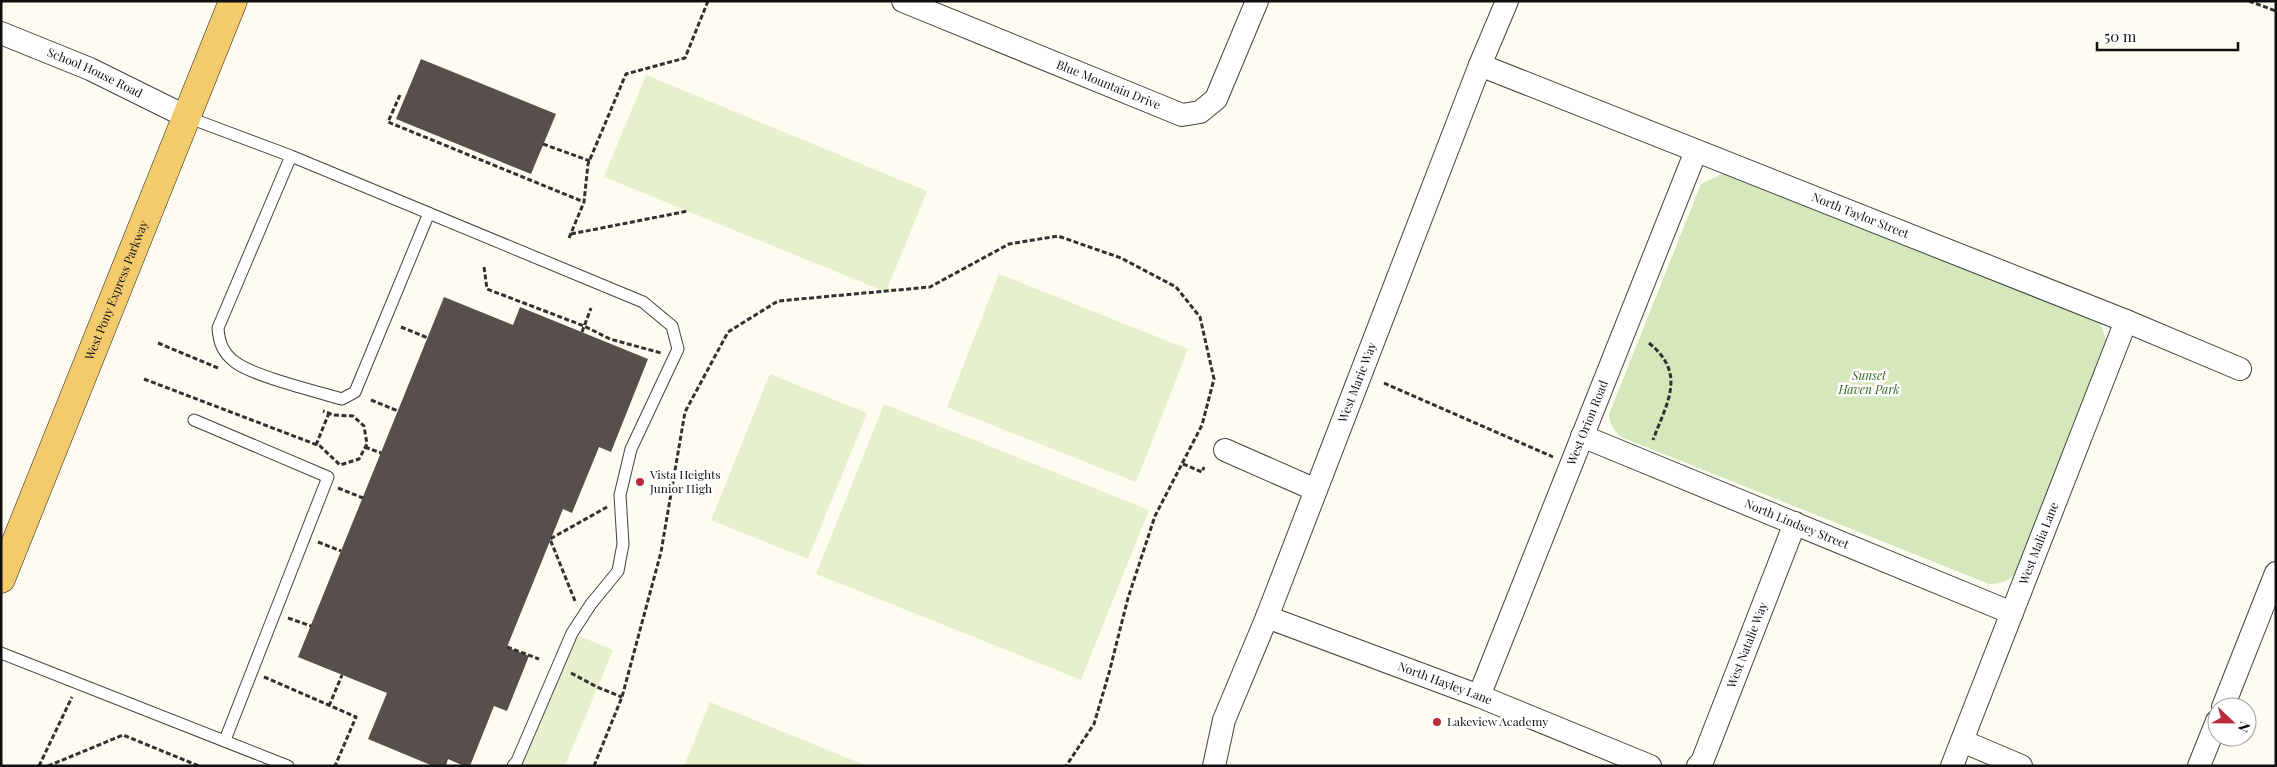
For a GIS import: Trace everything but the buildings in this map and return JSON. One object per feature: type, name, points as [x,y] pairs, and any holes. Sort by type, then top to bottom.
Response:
[{"type":"main road","name":"West Pony Express Parkway","points":[[1,578],[233,1]]},
{"type":"street","name":"Blue Mountain Drive","points":[[903,1],[1182,115],[1200,112],[1216,99],[1257,1]]},
{"type":"street","name":"West Marie Way","points":[[1214,766],[1224,720],[1267,617],[1480,65],[1507,1]]},
{"type":"street","name":"School House Road","points":[[1,33],[90,69],[187,117]]},
{"type":"street","name":"North Taylor Street","points":[[1480,65],[2126,320],[2240,368]]},
{"type":"street","name":"West Orion Road","points":[[1479,696],[1696,151]]},
{"type":"street","name":"West Malia Lane","points":[[1952,766],[2126,320]]},
{"type":"street","name":"North Lindsey Street","points":[[1582,436],[2012,613]]},
{"type":"street","points":[[1225,450],[1316,490]]},
{"type":"street","name":"West Natalie Way","points":[[1698,766],[1702,762],[1795,523]]},
{"type":"street","points":[[2227,697],[2276,573]]},
{"type":"street","name":"North Hayley Lane","points":[[1267,617],[1479,696],[1650,766]]},
{"type":"street","points":[[1962,741],[2021,766]]},
{"type":"street","points":[[2199,766],[2207,746]]},
{"type":"lane","points":[[187,117],[291,156],[643,302],[672,326],[678,348],[631,449],[620,500],[623,544],[618,571],[572,633],[517,761],[513,766]]},
{"type":"lane","points":[[291,156],[218,328],[219,340],[224,351],[236,363],[254,371],[342,398],[355,392],[429,213]]},
{"type":"lane","points":[[194,420],[328,477],[225,740]]},
{"type":"lane","points":[[1,653],[288,766]]},
{"type":"path","points":[[688,211],[570,236],[584,202],[590,161],[626,74],[685,58],[708,1]]},
{"type":"path","points":[[2249,1],[2276,10]]},
{"type":"path","points":[[400,95],[388,122],[584,202]]},
{"type":"path","points":[[544,144],[590,161]]},
{"type":"path","points":[[594,766],[622,697],[661,552],[686,412],[728,332],[778,301],[930,287],[1009,244],[1058,236],[1121,258],[1176,287],[1200,317],[1214,379],[1202,425],[1155,516],[1128,598],[1094,724],[1066,766]]},
{"type":"path","points":[[484,267],[487,289],[584,326],[610,339],[661,353]]},
{"type":"path","points":[[582,332],[591,308]]},
{"type":"path","points":[[402,327],[428,338]]},
{"type":"path","points":[[1649,342],[1666,361],[1672,376],[1672,390],[1653,440]]},
{"type":"path","points":[[158,343],[221,369]]},
{"type":"path","points":[[144,379],[316,445],[340,465],[359,459],[367,444],[364,426],[353,416],[334,415],[320,410]]},
{"type":"path","points":[[1384,383],[1554,458]]},
{"type":"path","points":[[370,400],[398,411]]},
{"type":"path","points":[[316,445],[329,413]]},
{"type":"path","points":[[365,447],[381,453]]},
{"type":"path","points":[[1183,464],[1202,472],[1204,467]]},
{"type":"path","points":[[336,487],[363,498]]},
{"type":"path","points":[[582,618],[550,539],[620,500]]},
{"type":"path","points":[[315,541],[341,551]]},
{"type":"path","points":[[285,617],[311,626]]},
{"type":"path","points":[[507,647],[539,660]]},
{"type":"path","points":[[558,665],[597,688],[622,697]]},
{"type":"path","points":[[329,706],[342,675]]},
{"type":"path","points":[[262,676],[356,718],[335,766]]},
{"type":"path","points":[[39,766],[72,697]]},
{"type":"path","points":[[48,766],[123,735],[199,766]]},
{"type":"green space","points":[[646,75],[927,191],[886,292],[604,177]]},
{"type":"green space","name":"Sunset Haven Park","points":[[1722,174],[1734,175],[2092,318],[2101,324],[2107,344],[2018,570],[2009,579],[1989,584],[1621,437],[1614,429],[1609,414],[1701,184]]},
{"type":"green space","points":[[999,274],[1188,349],[1136,482],[947,407]]},
{"type":"green space","points":[[770,374],[867,413],[808,559],[711,520]]},
{"type":"green space","points":[[884,404],[1149,510],[1081,680],[816,574]]},
{"type":"green space","points":[[572,633],[613,650],[565,766],[518,766]]},
{"type":"green space","points":[[710,702],[867,766],[684,766]]},
{"type":"place","name":"Vista Heights Junior High","points":[[640,482]]},
{"type":"place","name":"Lakeview Academy","points":[[1437,722]]}]
